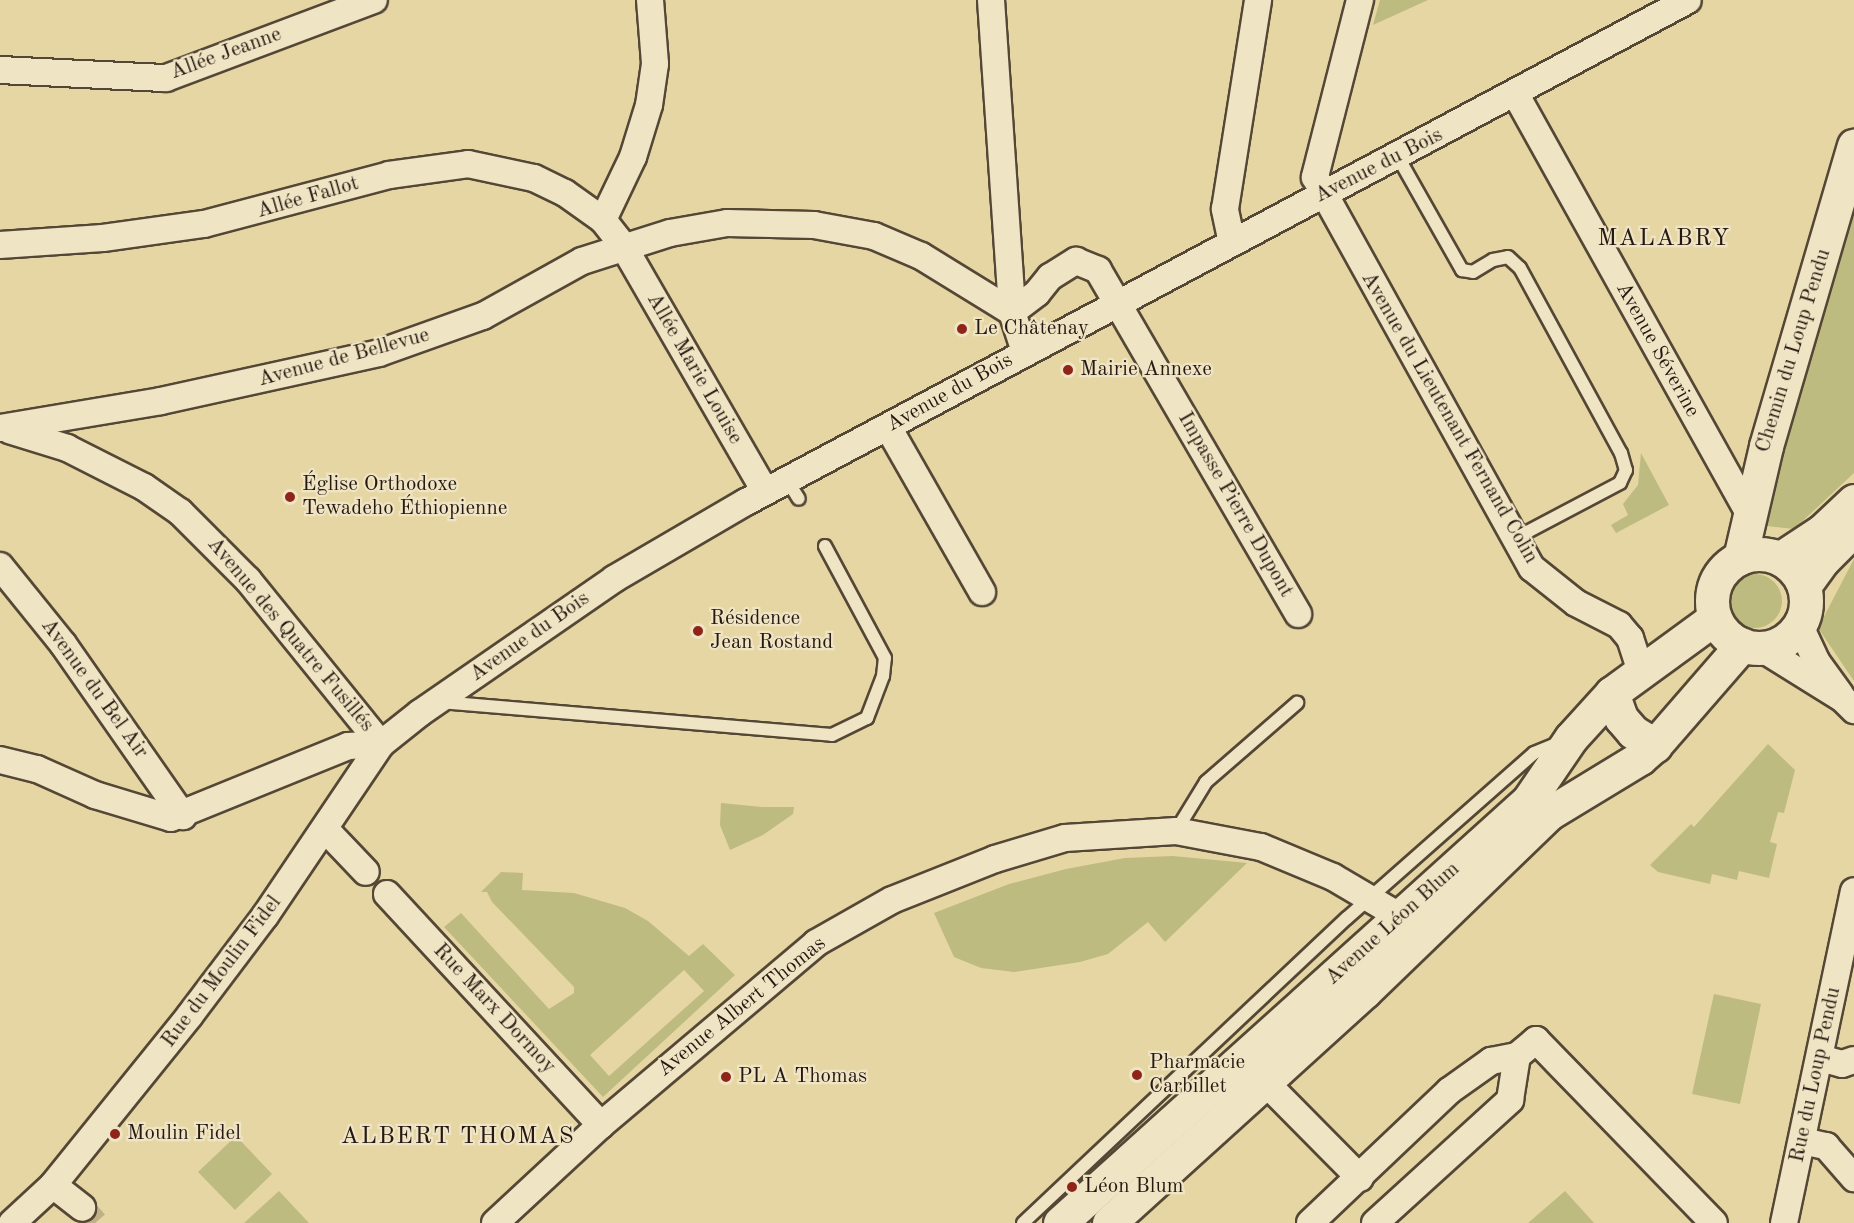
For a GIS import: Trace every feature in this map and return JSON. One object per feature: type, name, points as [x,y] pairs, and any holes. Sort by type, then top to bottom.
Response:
[{"type":"main road","name":"Chemin du Loup Pendu","points":[[1740,558],[1748,512],[1854,146]]},
{"type":"main road","points":[[1781,558],[1822,531],[1854,501]]},
{"type":"main road","points":[[1804,586],[1822,560],[1854,529]]},
{"type":"main road","points":[[1767,554],[1781,558],[1793,567],[1804,586],[1807,606],[1800,626],[1783,642],[1751,647],[1731,639],[1715,618],[1713,590],[1718,576],[1740,558],[1767,554]]},
{"type":"main road","name":"Avenue Léon Blum","points":[[1060,1223],[1528,801],[1571,738],[1612,693],[1715,618]]},
{"type":"main road","name":"Avenue Léon Blum","points":[[1109,1223],[1269,1086],[1545,830],[1640,759],[1751,647]]},
{"type":"main road","points":[[1612,693],[1621,718],[1633,732],[1655,745]]},
{"type":"street","name":"Allée Jeanne","points":[[0,70],[166,78],[374,0]]},
{"type":"street","points":[[624,247],[603,220],[633,157],[649,105],[655,64],[650,0]]},
{"type":"street","points":[[991,0],[1012,312],[1025,352]]},
{"type":"street","points":[[1232,243],[1225,209],[1258,0]]},
{"type":"street","points":[[1322,195],[1315,177],[1360,0]]},
{"type":"street","name":"Avenue du Bois","points":[[428,707],[614,579],[784,490],[888,427],[1025,352],[1398,157],[1688,0]]},
{"type":"street","name":"Avenue Séverine","points":[[1515,93],[1748,512]]},
{"type":"street","name":"Allée Fallot","points":[[0,245],[103,238],[204,224],[389,175],[468,164],[534,178],[565,193],[603,220]]},
{"type":"street","name":"Avenue du Lieutenant Fernand Colin","points":[[1322,195],[1513,539],[1532,568],[1576,603],[1619,625],[1630,638],[1641,672]]},
{"type":"street","name":"Avenue de Bellevue","points":[[3,429],[274,379],[379,353],[483,316],[582,261],[670,233],[727,223],[841,228],[874,236],[921,256],[1012,312]]},
{"type":"street","name":"Allée Marie Louise","points":[[624,247],[784,490]]},
{"type":"street","name":"Impasse Pierre Dupont","points":[[1012,312],[1037,293],[1050,277],[1076,261],[1098,270],[1298,614]]},
{"type":"street","points":[[888,427],[982,592]]},
{"type":"street","name":"Avenue des Quatre Fusillés","points":[[3,429],[67,448],[144,487],[180,512],[248,580],[381,744]]},
{"type":"street","name":"Avenue du Bel Air","points":[[0,566],[63,644],[183,816]]},
{"type":"street","points":[[1800,626],[1816,661],[1849,705]]},
{"type":"street","points":[[1751,647],[1849,705]]},
{"type":"street","name":"Rue du Moulin Fidel","points":[[12,1223],[53,1185],[197,1006],[325,829],[381,744],[428,707]]},
{"type":"street","points":[[0,760],[37,768],[147,813],[183,816],[348,746],[381,744]]},
{"type":"street","points":[[325,829],[366,872]]},
{"type":"street","name":"Avenue Albert Thomas","points":[[495,1223],[601,1125],[816,943],[892,900],[995,859],[1065,838],[1176,831],[1262,847],[1332,877],[1401,917]]},
{"type":"street","name":"Rue du Loup Pendu","points":[[1784,1223],[1854,891]]},
{"type":"street","name":"Rue Marx Dormoy","points":[[387,894],[601,1125]]},
{"type":"street","points":[[1310,1223],[1449,1091],[1491,1061],[1517,1056],[1536,1040],[1714,1223]]},
{"type":"street","points":[[1375,1223],[1510,1100],[1517,1056]]},
{"type":"street","points":[[1820,1058],[1842,1064],[1854,1060]]},
{"type":"street","points":[[1269,1086],[1360,1178]]},
{"type":"street","points":[[1802,1141],[1826,1146],[1854,1178]]},
{"type":"street","points":[[53,1185],[82,1208]]},
{"type":"lane","points":[[1398,157],[1462,270],[1473,272],[1493,260],[1508,257],[1520,268],[1626,470],[1620,483],[1513,539]]},
{"type":"lane","points":[[428,707],[832,735],[867,718],[883,676],[885,658],[825,546]]},
{"type":"lane","points":[[1176,831],[1206,782],[1297,703]]},
{"type":"lane","points":[[1023,1223],[1370,899],[1534,753],[1571,738]]},
{"type":"lane","points":[[1156,1200],[1269,1086]]},
{"type":"shaded area","points":[[1380,0],[1428,0],[1373,25]]},
{"type":"shaded area","points":[[1854,199],[1854,473],[1794,529],[1767,526],[1767,500]]},
{"type":"shaded area","points":[[1641,453],[1669,505],[1616,533],[1611,525],[1628,515],[1623,504],[1638,485]]},
{"type":"shaded area","points":[[1854,559],[1854,681],[1818,628]]},
{"type":"shaded area","points":[[1750,574],[1760,574],[1770,578],[1778,586],[1782,601],[1778,616],[1770,624],[1760,628],[1750,628],[1740,624],[1732,616],[1728,606],[1728,596],[1732,586],[1740,578]]},
{"type":"shaded area","points":[[1768,744],[1795,770],[1784,813],[1778,812],[1770,842],[1777,844],[1769,878],[1739,871],[1737,880],[1712,874],[1710,884],[1658,872],[1650,865],[1691,824],[1694,827]]},
{"type":"shaded area","points":[[721,803],[794,807],[793,814],[763,835],[730,850],[720,825]]},
{"type":"shaded area","points":[[1173,856],[1247,863],[1165,942],[1148,922],[1108,954],[1080,962],[1014,972],[981,968],[954,957],[934,913],[1009,884],[1066,869],[1125,858]]},
{"type":"shaded area","points":[[501,872],[523,873],[522,890],[574,893],[625,908],[648,921],[689,956],[703,944],[735,975],[603,1097],[444,927],[461,913],[549,1009],[574,993],[574,987],[492,902],[487,892],[481,892]],"holes":[[[684,970],[704,991],[609,1076],[590,1055]]]},
{"type":"shaded area","points":[[1714,994],[1761,1004],[1740,1104],[1692,1094]]},
{"type":"shaded area","points":[[236,1136],[272,1174],[235,1210],[198,1172]]},
{"type":"shaded area","points":[[279,1191],[309,1223],[244,1223]]},
{"type":"shaded area","points":[[1565,1191],[1594,1223],[1528,1223]]},
{"type":"tunnel","points":[[82,1208],[95,1223]]},
{"type":"place","name":"Le Châtenay","points":[[962,329]]},
{"type":"place","name":"Mairie Annexe","points":[[1068,370]]},
{"type":"place","name":"Église Orthodoxe Tewadeho Éthiopienne","points":[[290,497]]},
{"type":"place","name":"Résidence Jean Rostand","points":[[698,631]]},
{"type":"place","name":"Pharmacie Carbillet","points":[[1137,1075]]},
{"type":"place","name":"PL A Thomas","points":[[726,1077]]},
{"type":"place","name":"Moulin Fidel","points":[[115,1134]]},
{"type":"place","name":"Léon Blum","points":[[1072,1187]]},
{"type":"district","name":"MALABRY","points":[[1664,240]]},
{"type":"district","name":"ALBERT THOMAS","points":[[458,1138]]}]
